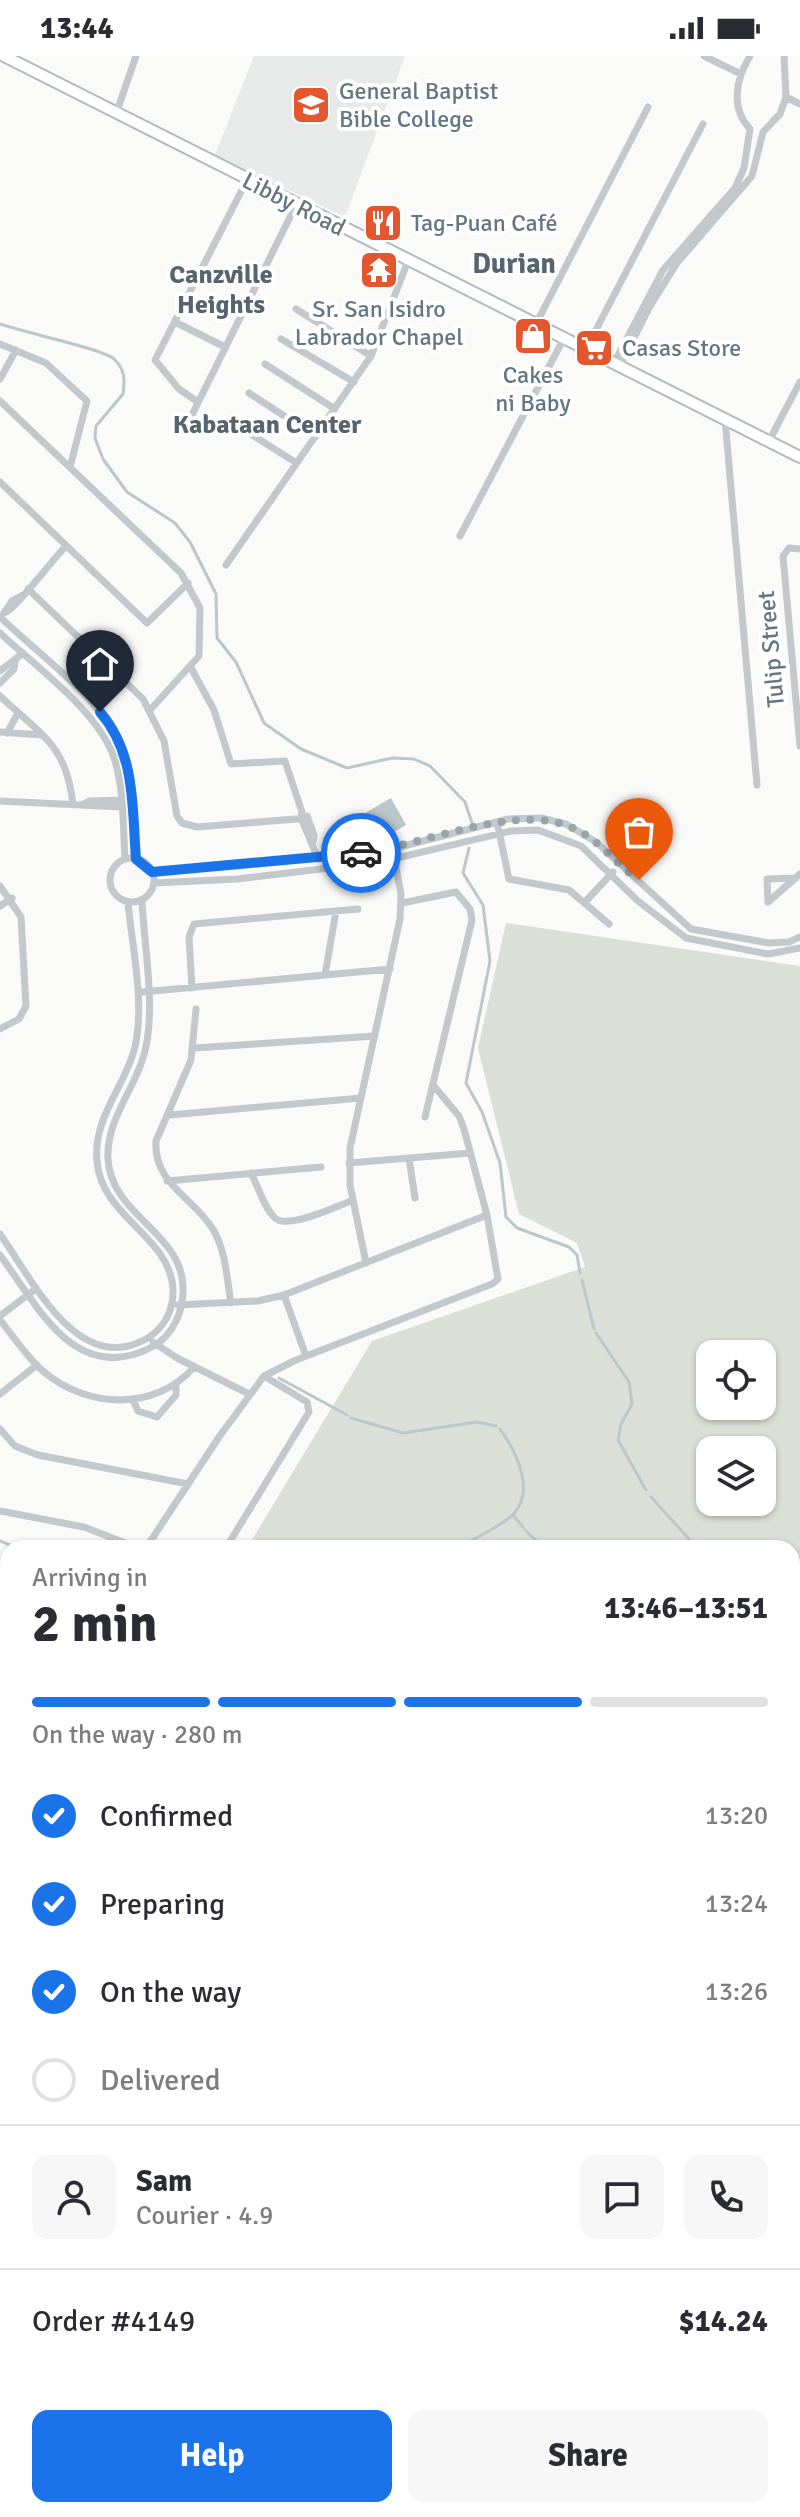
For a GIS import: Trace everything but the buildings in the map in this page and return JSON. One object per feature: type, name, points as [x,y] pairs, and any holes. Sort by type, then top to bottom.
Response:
[{"type":"main road","name":"Libby Road","points":[[4,56],[800,457]]},
{"type":"street","points":[[116,114],[136,56]]},
{"type":"street","points":[[704,56],[741,74]]},
{"type":"street","points":[[617,364],[663,278],[735,188],[746,162],[750,129],[738,106],[741,74],[750,56]]},
{"type":"street","points":[[720,208],[741,192],[756,164],[763,132],[780,114],[786,97],[784,56]]},
{"type":"street","points":[[786,97],[800,104]]},
{"type":"street","points":[[536,324],[648,107]]},
{"type":"street","points":[[586,349],[703,124]]},
{"type":"street","points":[[750,129],[763,132]]},
{"type":"street","points":[[746,162],[756,164]]},
{"type":"street","points":[[198,402],[179,389],[155,360],[247,180]]},
{"type":"street","points":[[189,421],[296,205]]},
{"type":"street","points":[[226,565],[371,356],[408,261]]},
{"type":"street","points":[[296,309],[371,356]]},
{"type":"street","points":[[175,322],[225,347]]},
{"type":"street","points":[[460,536],[564,338]]},
{"type":"street","points":[[281,339],[354,382]]},
{"type":"street","points":[[0,344],[46,363],[87,401],[70,467]]},
{"type":"street","points":[[0,379],[16,350]]},
{"type":"street","points":[[265,364],[335,409]]},
{"type":"street","points":[[769,441],[800,382]]},
{"type":"street","points":[[249,393],[315,436]]},
{"type":"street","points":[[0,401],[188,583],[201,615],[200,653],[150,710]]},
{"type":"street","points":[[725,419],[757,785]]},
{"type":"street","points":[[238,426],[295,462]]},
{"type":"street","points":[[0,482],[147,623],[188,583]]},
{"type":"street","points":[[66,546],[26,592],[12,601],[2,616],[100,712],[122,746],[130,780],[136,859]]},
{"type":"street","name":"Tulip Street","points":[[800,549],[786,550],[784,559],[800,746]]},
{"type":"street","points":[[26,592],[126,680],[150,710],[168,755],[179,826],[197,827],[304,816]]},
{"type":"street","points":[[0,633],[99,729],[115,760],[125,859]]},
{"type":"street","points":[[0,671],[30,645]]},
{"type":"street","points":[[0,683],[14,669],[15,661]]},
{"type":"street","points":[[190,666],[209,698],[231,764],[285,761],[319,868]]},
{"type":"street","points":[[0,696],[66,762],[73,805]]},
{"type":"street","points":[[4,732],[18,713]]},
{"type":"street","points":[[4,732],[41,735]]},
{"type":"street","points":[[0,801],[73,805],[89,801],[121,803]]},
{"type":"street","points":[[152,872],[392,849],[497,822],[529,818],[566,824],[596,842],[654,892],[686,938],[705,944],[775,954],[794,947],[800,937]]},
{"type":"street","points":[[497,822],[509,879],[561,887],[585,902],[609,924]]},
{"type":"street","points":[[154,883],[237,879],[394,860],[499,834],[528,830],[562,836],[589,852],[675,924]]},
{"type":"street","points":[[366,1263],[349,1163],[402,903],[392,849]]},
{"type":"street","points":[[0,1255],[59,1333],[86,1354],[126,1357],[155,1345],[171,1330],[182,1305],[182,1278],[176,1260],[124,1203],[109,1169],[113,1126],[145,1050],[147,992],[142,900],[154,883],[152,872],[136,859],[125,859],[113,868],[110,881],[115,895],[128,902],[142,900]]},
{"type":"street","points":[[585,902],[620,865]]},
{"type":"street","points":[[0,886],[12,898],[23,929],[26,1006],[19,1019],[0,1029]]},
{"type":"street","points":[[402,903],[456,892],[470,909],[472,920],[425,1117]]},
{"type":"street","points":[[0,906],[12,898]]},
{"type":"street","points":[[2,1240],[80,1338],[115,1347],[148,1338],[163,1325],[172,1304],[173,1286],[167,1266],[157,1249],[110,1200],[97,1160],[101,1123],[135,1047],[136,993],[128,902]]},
{"type":"street","points":[[192,988],[189,924],[358,909]]},
{"type":"street","points":[[325,975],[336,911]]},
{"type":"street","points":[[136,993],[390,969]]},
{"type":"street","points":[[196,1009],[194,1048],[170,1115],[156,1141],[155,1153],[167,1181],[191,1201],[216,1234],[231,1303]]},
{"type":"street","points":[[194,1048],[375,1036]]},
{"type":"street","points":[[151,1540],[264,1376],[306,1356],[496,1282],[499,1270],[487,1215],[459,1116],[433,1085]]},
{"type":"street","points":[[170,1115],[361,1098]]},
{"type":"street","points":[[349,1163],[470,1153]]},
{"type":"street","points":[[409,1158],[415,1198]]},
{"type":"street","points":[[167,1181],[321,1167]]},
{"type":"street","points":[[251,1173],[273,1217],[280,1224],[353,1200]]},
{"type":"street","points":[[172,1304],[231,1303],[284,1295],[487,1215]]},
{"type":"street","points":[[38,1287],[0,1318],[37,1365],[79,1394],[133,1400],[176,1384],[194,1367]]},
{"type":"street","points":[[284,1295],[306,1356]]},
{"type":"street","points":[[148,1338],[194,1367],[249,1394]]},
{"type":"street","points":[[0,1394],[37,1365]]},
{"type":"street","points":[[231,1540],[309,1412],[307,1402],[264,1376]]},
{"type":"street","points":[[133,1400],[138,1411],[157,1417],[176,1395],[176,1384]]},
{"type":"street","points":[[0,1429],[15,1446],[38,1455],[188,1484]]},
{"type":"street","points":[[0,1511],[84,1527],[117,1540]]},
{"type":"shaded area","name":"General Baptist Bible College","points":[[254,56],[405,56],[345,217],[215,155]]},
{"type":"shaded area","points":[[391,798],[406,825],[375,843],[360,816]]},
{"type":"shaded area","points":[[506,923],[800,966],[800,1540],[252,1540],[372,1341],[585,1267],[577,1243],[519,1214],[478,1048]]},
{"type":"waterway","points":[[0,324],[95,350],[114,359],[120,367],[124,379],[123,394],[96,426],[95,438],[103,459],[127,492],[175,523],[190,542],[216,594],[217,638],[236,662],[264,723],[301,749],[347,768],[392,758],[414,759],[430,766],[465,802],[472,823]]},
{"type":"waterway","points":[[469,848],[463,873],[483,905],[490,961],[466,1083],[482,1112],[500,1163],[506,1217],[517,1228],[569,1247],[577,1255],[580,1273]]},
{"type":"waterway","points":[[582,1280],[594,1329]]},
{"type":"waterway","points":[[596,1333],[629,1382],[632,1404],[621,1424],[618,1440],[646,1490]]},
{"type":"waterway","points":[[279,1378],[347,1415]]},
{"type":"waterway","points":[[351,1418],[403,1433],[477,1422],[496,1426]]},
{"type":"waterway","points":[[473,1540],[509,1518],[518,1509],[522,1498],[522,1474],[513,1450],[500,1429]]},
{"type":"waterway","points":[[651,1497],[690,1540]]},
{"type":"waterway","points":[[513,1515],[523,1527]]},
{"type":"waterway","points":[[525,1530],[536,1540]]},
{"type":"way so far","points":[[361,853],[392,849],[508,819],[541,818],[566,824],[587,836],[639,880]]},
{"type":"place","name":"General Baptist Bible College","points":[[311,105]]},
{"type":"place","name":"Tag-Puan Café","points":[[383,223]]},
{"type":"place","name":"Sr. San Isidro Labrador Chapel","points":[[379,270]]},
{"type":"place","name":"Cakes ni Baby","points":[[533,336]]},
{"type":"place","name":"Casas Store","points":[[594,348]]},
{"type":"district","name":"Durian","points":[[514,263]]},
{"type":"district","name":"Canzville Heights","points":[[221,289]]},
{"type":"district","name":"Kabataan Center","points":[[267,424]]},
{"type":"route","points":[[100,712],[116,734],[129,768],[136,859],[146,863],[152,872],[361,853]]}]
